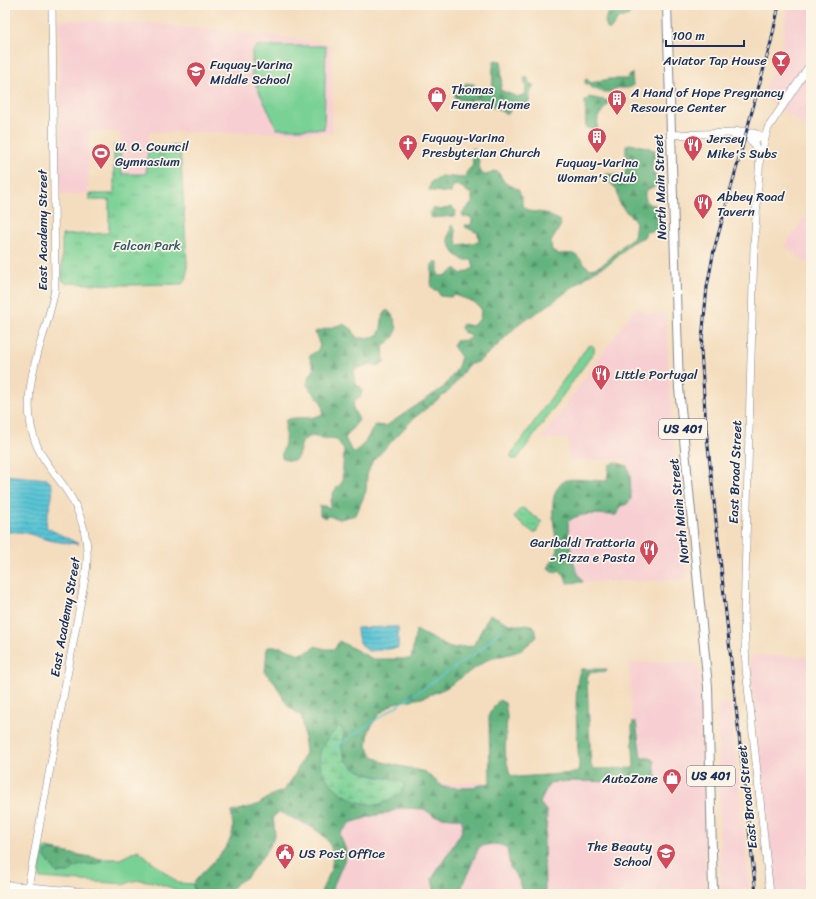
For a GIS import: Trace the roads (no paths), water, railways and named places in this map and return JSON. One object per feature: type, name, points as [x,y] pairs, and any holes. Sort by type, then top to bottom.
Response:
[{"type":"highway","points":[[5,886],[97,894]]},
{"type":"main road","name":"East Academy Street","points":[[28,888],[86,578],[88,555],[86,536],[75,504],[41,456],[34,437],[29,408],[32,374],[51,309],[55,289],[52,5]]},
{"type":"main road","name":"North Main Street","points":[[667,5],[679,388],[708,687],[713,894]]},
{"type":"main road","name":"East Broad Street","points":[[770,894],[746,668],[744,618],[754,246],[760,156],[764,136],[773,119],[811,63]]},
{"type":"main road","points":[[670,135],[732,133],[735,131],[752,132],[764,136]]},
{"type":"main road","points":[[732,133],[734,136],[757,139],[764,136]]},
{"type":"main road","points":[[747,137],[754,144],[760,156]]},
{"type":"water","points":[[5,475],[47,479],[51,484],[52,496],[46,522],[47,528],[79,544],[53,541],[20,532],[5,533]]},
{"type":"water","points":[[398,627],[398,648],[368,651],[361,644],[357,628]]},
{"type":"waterway","points":[[334,748],[479,651],[503,629]]},
{"type":"railway","points":[[756,894],[706,427],[701,350],[707,287],[714,250],[771,42],[779,5]]},
{"type":"place","name":"Aviator Tap House","points":[[781,77]]},
{"type":"place","name":"Fuquay-Varina Middle School","points":[[196,88]]},
{"type":"place","name":"Thomas Funeral Home","points":[[437,113]]},
{"type":"place","name":"A Hand of Hope Pregnancy Resource Center","points":[[617,116]]},
{"type":"place","name":"Fuquay-Varina Woman's Club","points":[[597,154]]},
{"type":"place","name":"Fuquay-Varina Presbyterian Church","points":[[408,161]]},
{"type":"place","name":"Jersey Mike's Subs","points":[[693,162]]},
{"type":"place","name":"W. O. Council Gymnasium","points":[[101,170]]},
{"type":"place","name":"Abbey Road Tavern","points":[[703,220]]},
{"type":"place","name":"Little Portugal","points":[[601,391]]},
{"type":"place","name":"Garibaldi Trattoria - Pizza e Pasta","points":[[649,566]]},
{"type":"place","name":"AutoZone","points":[[672,795]]},
{"type":"place","name":"US Post Office","points":[[285,870]]},
{"type":"place","name":"The Beauty School","points":[[666,870]]},
{"type":"park label","name":"Falcon Park","points":[[147,245]]}]
